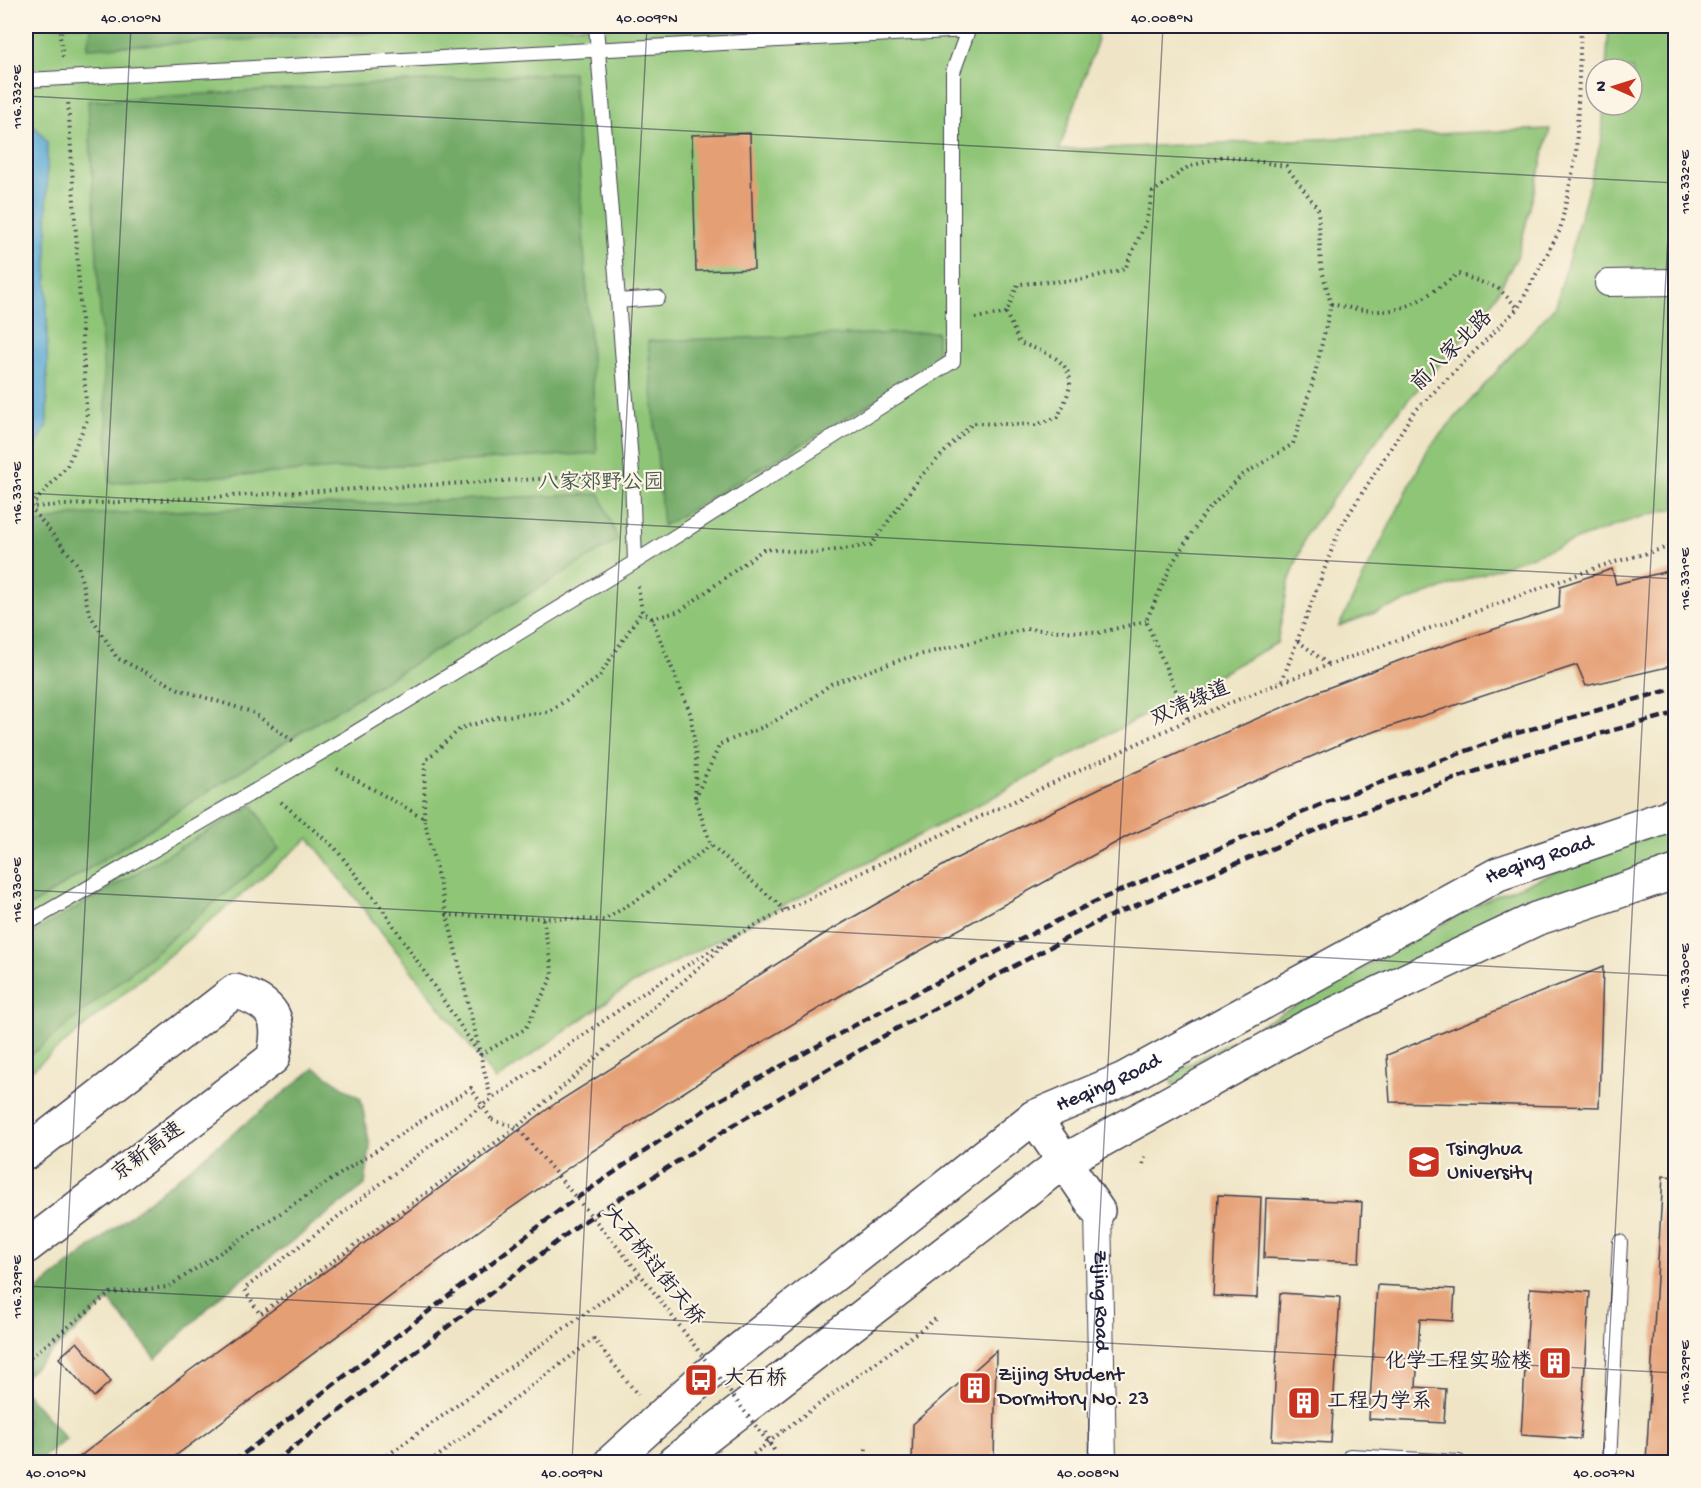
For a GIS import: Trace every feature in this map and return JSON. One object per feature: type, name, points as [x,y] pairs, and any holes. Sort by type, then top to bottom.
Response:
[{"type":"main road","name":"Heqing Road","points":[[611,1462],[701,1380],[1034,1117],[1124,1079],[1498,874],[1676,814]]},
{"type":"main road","name":"Heqing Road","points":[[674,1462],[1064,1161],[1307,1027],[1536,919],[1676,872]]},
{"type":"main road","name":"京新高速","points":[[26,1153],[235,991],[257,999],[271,1013],[279,1033],[273,1059],[26,1247]]},
{"type":"main road","points":[[1034,1117],[1098,1211]]},
{"type":"street","points":[[1608,283],[1676,282]]},
{"type":"street","name":"Zijing Road","points":[[1098,1211],[1103,1462]]},
{"type":"lane","points":[[596,26],[632,474],[635,562]]},
{"type":"lane","points":[[26,80],[968,30],[953,72],[953,361],[635,562],[315,756],[26,924]]},
{"type":"lane","points":[[618,301],[658,298]]},
{"type":"lane","points":[[1609,1462],[1620,1242]]},
{"type":"lane","points":[[1350,1456],[1459,1462]]},
{"type":"path","points":[[26,513],[67,466],[87,420],[66,78],[60,37],[63,26]]},
{"type":"path","name":"前八家北路","points":[[1282,682],[1340,528],[1413,413],[1518,308],[1560,230],[1576,156],[1581,26]]},
{"type":"path","points":[[652,619],[680,611],[764,549],[815,553],[872,545],[921,476],[973,423],[1035,425],[1058,417],[1070,382],[1065,365],[1046,353],[1020,343],[1006,313],[1018,284],[1080,280],[1125,269],[1146,222],[1153,192],[1188,168],[1224,156],[1286,165],[1318,209],[1321,267],[1331,304],[1314,378],[1293,444],[1241,476],[1204,514],[1173,562],[1146,621],[1188,720]]},
{"type":"path","points":[[1331,304],[1361,309],[1393,310],[1429,294],[1458,274],[1498,288],[1518,308]]},
{"type":"path","points":[[954,318],[1006,313]]},
{"type":"path","points":[[31,507],[632,474]]},
{"type":"path","points":[[26,502],[78,565],[89,613],[117,658],[181,690],[252,712],[315,756],[424,819]]},
{"type":"path","name":"双清绿道","points":[[736,935],[883,862],[1188,720],[1282,682],[1604,565],[1676,545]]},
{"type":"path","points":[[635,562],[642,610],[652,619],[691,715],[696,759],[695,798],[711,845],[786,911]]},
{"type":"path","points":[[491,1099],[424,819],[425,761],[460,728],[498,717],[549,712],[598,678],[642,610]]},
{"type":"path","points":[[695,798],[720,744],[768,725],[803,705],[831,684],[906,658],[1026,629],[1098,633],[1146,621]]},
{"type":"path","points":[[1298,641],[1329,665]]},
{"type":"path","points":[[263,786],[334,848],[383,910],[480,1055]]},
{"type":"path","points":[[446,915],[604,920],[646,894],[711,845]]},
{"type":"path","points":[[480,1055],[525,1029],[553,975],[543,919]]},
{"type":"path","points":[[736,935],[518,1127],[260,1314],[244,1289],[491,1099],[652,987],[736,935]]},
{"type":"path","points":[[26,1361],[110,1293],[168,1287],[471,1088],[492,1119],[518,1127]]},
{"type":"path","name":"大石桥过街天桥","points":[[518,1127],[640,1275],[774,1450],[760,1422]]},
{"type":"path","points":[[378,1462],[640,1275]]},
{"type":"path","points":[[744,1462],[938,1317]]},
{"type":"path","points":[[430,1462],[594,1340]]},
{"type":"path","points":[[865,1462],[866,1444]]},
{"type":"green space","name":"八家郊野公园","points":[[26,26],[1097,26],[1097,42],[1059,150],[1550,129],[1518,255],[1488,310],[1400,409],[1307,533],[1288,585],[1277,643],[997,795],[629,986],[496,1080],[309,838],[26,1075]]},
{"type":"green space","points":[[92,26],[507,26],[87,48]]},
{"type":"green space","points":[[1609,26],[1675,26],[1675,508],[1634,519],[1339,626],[1429,447],[1556,305],[1602,138],[1603,117],[1644,117],[1644,57],[1607,57]]},
{"type":"green space","points":[[573,72],[597,453],[110,483],[88,101]]},
{"type":"green space","points":[[937,332],[937,364],[663,526],[648,341]]},
{"type":"green space","points":[[600,494],[618,540],[299,733],[26,909],[26,529],[29,525],[72,515]]},
{"type":"green space","points":[[253,805],[279,849],[26,1059],[26,937]]},
{"type":"green space","points":[[1675,829],[1675,866],[1172,1085],[1170,1075],[1490,898],[1623,846]]},
{"type":"green space","points":[[315,1068],[361,1099],[370,1147],[365,1185],[218,1298],[156,1359],[109,1300],[26,1375],[26,1299]]},
{"type":"green space","points":[[26,1393],[66,1439],[37,1462],[26,1462]]},
{"type":"water","points":[[26,116],[47,142],[47,426],[26,462]]},
{"type":"building","points":[[750,133],[754,269],[696,271],[692,135]]},
{"type":"building","points":[[1612,569],[1616,584],[1676,569],[1676,665],[1586,686],[1577,665],[1352,739],[1128,836],[860,984],[754,1047],[591,1152],[484,1227],[167,1462],[73,1462],[189,1371],[556,1103],[829,931],[953,860],[1104,786],[1322,690],[1406,658],[1559,608],[1560,586]]},
{"type":"building","points":[[1603,967],[1599,1107],[1390,1102],[1387,1055]]},
{"type":"building","points":[[1663,1176],[1676,1177],[1676,1462],[1646,1462]]},
{"type":"building","points":[[1218,1195],[1261,1197],[1257,1298],[1213,1296]]},
{"type":"building","points":[[1266,1198],[1362,1202],[1359,1262],[1264,1258]]},
{"type":"building","points":[[1377,1285],[1455,1289],[1453,1321],[1420,1319],[1416,1387],[1446,1389],[1444,1423],[1369,1419]]},
{"type":"building","name":"化学工程实验楼","points":[[1530,1288],[1590,1292],[1580,1439],[1521,1435]]},
{"type":"building","name":"工程力学系","points":[[1280,1293],[1340,1297],[1331,1443],[1272,1440]]},
{"type":"building","points":[[77,1342],[111,1381],[94,1397],[59,1358]]},
{"type":"building","name":"Zijing Student Dormitory No. 23","points":[[996,1351],[994,1462],[912,1462],[913,1424]]},
{"type":"railway","points":[[233,1462],[564,1207],[716,1102],[879,1012],[1094,902],[1327,802],[1510,735],[1676,688]]},
{"type":"railway","points":[[274,1462],[577,1226],[732,1126],[894,1030],[1103,919],[1338,821],[1515,757],[1676,713]]},
{"type":"place","name":"Tsinghua University","points":[[1424,1162]]},
{"type":"place","name":"化学工程实验楼","points":[[1555,1363]]},
{"type":"place","name":"大石桥","points":[[701,1380]]},
{"type":"place","name":"Zijing Student Dormitory No. 23","points":[[975,1388]]},
{"type":"place","name":"工程力学系","points":[[1304,1403]]}]
